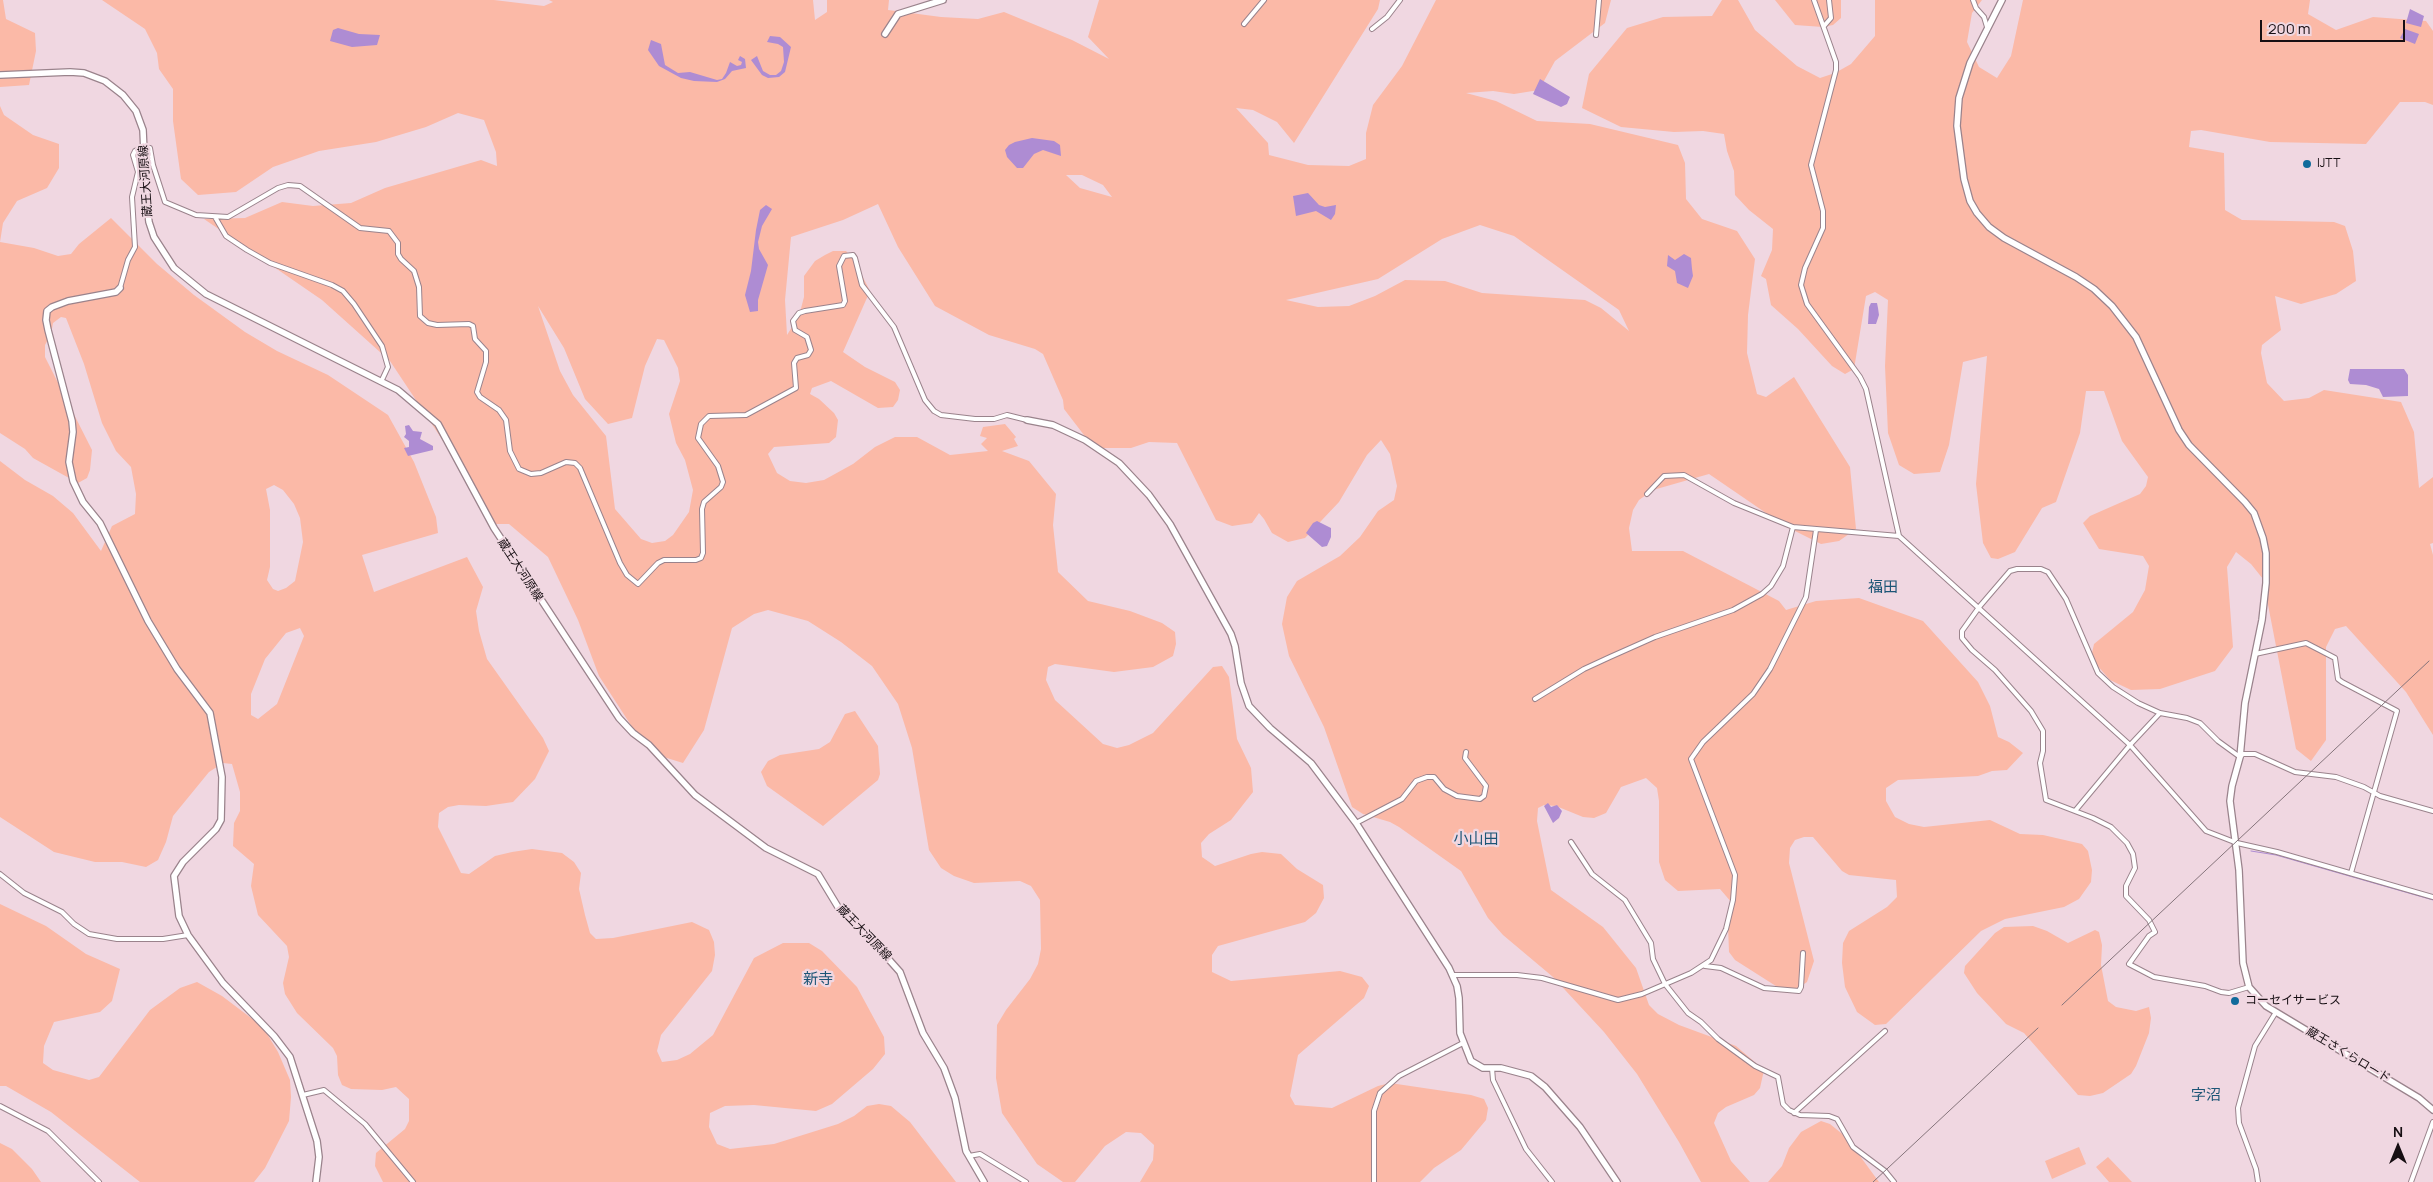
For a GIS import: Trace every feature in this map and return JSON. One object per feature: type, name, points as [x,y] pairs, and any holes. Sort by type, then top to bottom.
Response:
[{"type":"street","points":[[884,34],[898,14],[943,0]]},
{"type":"street","points":[[1244,24],[1264,0]]},
{"type":"street","points":[[1372,29],[1387,16],[1400,0]]},
{"type":"street","points":[[1596,35],[1599,0]]},
{"type":"street","points":[[1814,0],[1836,62],[1836,78],[1812,153],[1811,165],[1824,211],[1824,228],[1805,268],[1801,285],[1806,304],[1860,377],[1866,389],[1899,536],[2130,745],[2179,798],[2199,824],[2215,836],[2433,897]]},
{"type":"street","points":[[1824,26],[1831,18],[1828,0]]},
{"type":"street","points":[[1973,0],[1988,27]]},
{"type":"street","points":[[2002,0],[1964,76],[1959,98],[1957,126],[1964,179],[1970,201],[1976,213],[1989,227],[2004,238],[2076,277],[2112,306],[2136,337],[2179,430],[2189,445],[2254,513],[2259,524],[2266,553],[2263,611],[2245,703],[2240,757],[2230,801],[2237,843],[2244,964],[2249,987],[2229,993],[2205,986],[2154,977],[2129,964],[2149,936],[2155,932],[2149,920],[2126,896],[2126,886],[2135,868],[2133,854],[2127,843],[2111,827],[2046,800],[2040,763],[2043,751],[2043,731],[2032,711],[1995,670],[1972,650],[1962,638],[1962,631],[1978,608],[2010,571],[2017,569],[2044,570],[2056,581],[2066,599],[2087,650],[2103,680],[2138,703],[2160,713],[2187,718],[2200,723],[2218,741],[2240,757]]},
{"type":"street","name":"蔵王大河原線","points":[[0,75],[84,73],[105,81],[123,95],[136,111],[143,130],[149,222],[154,237],[174,268],[206,294],[407,396],[438,424],[494,528],[619,718],[633,733],[650,745],[695,795],[766,848],[818,874],[838,907],[859,926],[900,972],[923,1033],[944,1068],[955,1098],[963,1143],[984,1182]]},
{"type":"street","points":[[316,1182],[319,1168],[319,1149],[290,1057],[283,1046],[223,983],[188,934],[179,916],[174,876],[183,862],[216,829],[222,820],[222,777],[210,713],[177,669],[142,610],[100,523],[83,502],[73,481],[69,462],[73,432],[72,421],[46,320],[47,311],[52,306],[116,292],[120,288],[128,260],[135,247],[132,196],[138,172],[133,155],[135,151],[143,147],[150,148],[153,165],[165,202],[196,215],[228,218],[278,188],[288,185],[300,186],[360,228],[389,231],[398,243],[398,254],[401,259],[414,271],[419,287],[420,316],[428,323],[437,325],[469,324],[473,326],[475,340],[486,351],[486,362],[477,392],[480,397],[499,410],[506,420],[512,458],[518,468],[532,474],[541,473],[566,462],[575,463],[580,468],[620,563],[627,574],[638,584],[658,563],[664,560],[696,560],[701,558],[703,553],[702,509],[704,502],[721,487],[723,482],[718,466],[698,438],[701,424],[709,416],[746,415],[796,388],[794,363],[797,358],[808,355],[811,344],[807,337],[795,330],[793,321],[795,317],[805,311],[844,305],[845,300],[839,266],[844,256],[849,254],[856,258],[862,285],[894,326],[925,400],[934,411],[941,415],[975,419],[994,419],[1007,415],[1053,425],[1085,440],[1119,463],[1149,494],[1170,524],[1231,634],[1235,646],[1241,683],[1249,706],[1270,728],[1311,763],[1356,823],[1453,975],[1459,998],[1459,1028],[1463,1043],[1476,1065],[1516,1071],[1531,1076],[1545,1087],[1580,1127],[1617,1182]]},
{"type":"street","points":[[214,217],[226,236],[247,250],[287,270],[332,285],[343,292],[354,304],[382,346],[388,367],[381,382]]},
{"type":"street","points":[[1647,494],[1664,476],[1684,475],[1734,503],[1793,527],[1899,536]]},
{"type":"street","points":[[1535,699],[1610,657],[1655,637],[1732,610],[1762,594],[1771,586],[1783,566],[1793,527]]},
{"type":"street","points":[[1453,975],[1516,975],[1542,978],[1618,1000],[1642,994],[1705,966],[1715,954],[1726,928],[1735,875],[1691,759],[1703,742],[1752,694],[1770,669],[1806,597],[1816,530]]},
{"type":"street","points":[[2255,654],[2306,643],[2335,658],[2338,679],[2342,682],[2397,711],[2350,873]]},
{"type":"street","points":[[2075,811],[2130,745],[2160,713]]},
{"type":"street","points":[[1356,823],[1402,799],[1416,781],[1427,777],[1434,777],[1450,794],[1467,799],[1480,799],[1484,796],[1486,786],[1465,758],[1466,752]]},
{"type":"street","points":[[2240,757],[2243,754],[2255,754],[2290,771],[2336,777],[2373,792],[2433,811]]},
{"type":"street","points":[[1571,842],[1592,874],[1625,900],[1652,943],[1653,958],[1665,984],[1688,1012],[1702,1022],[1711,1034],[1755,1066],[1778,1077],[1783,1104],[1794,1113],[1829,1116],[1837,1119],[1853,1148],[1885,1171],[1894,1182]]},
{"type":"street","points":[[0,874],[24,893],[62,912],[74,924],[89,934],[117,940],[163,939],[188,934]]},
{"type":"street","points":[[1705,966],[1721,968],[1764,988],[1798,990],[1801,987],[1804,953]]},
{"type":"street","name":"蔵王さくらロード","points":[[2249,987],[2259,1000],[2276,1012],[2419,1098],[2433,1110]]},
{"type":"street","points":[[2258,1182],[2256,1169],[2239,1123],[2238,1108],[2255,1046],[2276,1012]]},
{"type":"street","points":[[1794,1113],[1885,1031]]},
{"type":"street","points":[[1374,1182],[1374,1111],[1380,1093],[1387,1085],[1412,1068],[1463,1043]]},
{"type":"street","points":[[1492,1068],[1493,1080],[1526,1149],[1552,1182]]},
{"type":"street","points":[[303,1095],[324,1090],[365,1124],[413,1182]]},
{"type":"street","points":[[0,1106],[48,1131],[99,1182]]},
{"type":"street","points":[[2411,1182],[2433,1122]]},
{"type":"street","points":[[969,1156],[980,1154],[1026,1182]]},
{"type":"shaded area","points":[[0,0],[3,0],[6,19],[35,33],[36,51],[29,85],[0,87]]},
{"type":"shaded area","points":[[102,0],[494,0],[544,6],[553,2],[549,0],[813,0],[815,20],[827,12],[827,0],[889,0],[888,10],[941,17],[978,19],[1004,12],[1072,40],[1109,59],[1088,37],[1099,0],[1380,0],[1378,9],[1294,143],[1277,122],[1253,110],[1236,108],[1268,143],[1269,155],[1308,165],[1349,166],[1366,159],[1366,133],[1373,105],[1402,66],[1436,0],[1611,0],[1605,23],[1555,61],[1539,90],[1514,94],[1493,91],[1466,93],[1496,101],[1537,121],[1590,124],[1678,145],[1685,163],[1686,199],[1702,219],[1737,231],[1755,259],[1748,315],[1747,353],[1757,394],[1766,397],[1794,377],[1850,467],[1856,529],[1839,541],[1821,544],[1785,526],[1709,474],[1653,490],[1639,500],[1633,510],[1629,528],[1632,551],[1683,551],[1779,601],[1786,610],[1816,601],[1859,598],[1923,621],[1978,682],[1990,706],[1998,737],[2009,742],[2023,753],[2007,770],[1992,771],[1978,776],[1898,780],[1886,788],[1886,801],[1895,817],[1909,824],[1924,827],[1990,820],[2020,834],[2043,835],[2082,844],[2088,851],[2092,870],[2091,882],[2079,899],[2064,907],[2005,919],[1981,931],[1886,1024],[1875,1025],[1857,1012],[1845,987],[1842,963],[1843,943],[1849,931],[1887,907],[1897,897],[1896,880],[1849,875],[1842,871],[1813,837],[1795,840],[1790,848],[1789,863],[1814,961],[1807,982],[1794,991],[1779,988],[1735,960],[1729,952],[1728,926],[1732,903],[1720,889],[1678,891],[1665,880],[1659,862],[1659,801],[1657,788],[1646,778],[1621,787],[1606,813],[1594,818],[1583,817],[1556,806],[1544,805],[1538,808],[1537,821],[1551,890],[1603,927],[1636,968],[1649,1005],[1658,1014],[1679,1025],[1736,1046],[1764,1070],[1760,1088],[1754,1095],[1726,1107],[1718,1113],[1714,1123],[1731,1161],[1750,1182],[1701,1182],[1637,1074],[1604,1032],[1553,977],[1503,935],[1488,918],[1461,871],[1399,827],[1390,822],[1363,814],[1352,807],[1324,727],[1289,656],[1282,624],[1287,597],[1297,581],[1340,556],[1360,537],[1378,511],[1394,500],[1397,486],[1390,454],[1381,440],[1367,455],[1339,502],[1305,538],[1288,542],[1272,533],[1259,513],[1252,523],[1232,526],[1216,520],[1177,443],[1149,442],[1131,448],[1102,448],[1087,439],[1064,409],[1063,400],[1043,354],[1035,349],[989,335],[935,306],[898,247],[878,204],[843,220],[791,237],[785,300],[787,335],[799,316],[804,297],[804,276],[815,261],[825,255],[833,251],[846,251],[854,260],[870,291],[843,352],[865,367],[895,382],[900,390],[898,400],[893,407],[878,408],[831,381],[812,388],[810,394],[819,399],[834,413],[838,420],[836,437],[829,443],[774,447],[768,454],[777,473],[790,481],[806,483],[824,480],[853,464],[875,447],[895,437],[917,437],[950,455],[988,451],[981,444],[987,438],[980,436],[983,427],[1005,424],[1016,437],[1014,439],[1018,446],[1002,451],[1029,461],[1056,494],[1053,525],[1058,572],[1088,601],[1130,611],[1162,623],[1175,632],[1176,644],[1173,656],[1153,667],[1114,672],[1055,664],[1048,667],[1046,680],[1055,700],[1103,744],[1117,748],[1129,745],[1153,733],[1213,667],[1222,666],[1229,677],[1237,739],[1251,768],[1253,792],[1231,820],[1209,834],[1201,843],[1202,857],[1215,866],[1262,852],[1281,854],[1297,869],[1323,885],[1324,898],[1316,913],[1305,922],[1218,946],[1212,955],[1212,972],[1231,981],[1340,971],[1362,977],[1369,986],[1364,998],[1298,1055],[1290,1096],[1295,1105],[1332,1108],[1378,1086],[1390,1083],[1471,1095],[1484,1099],[1488,1108],[1486,1120],[1461,1150],[1434,1168],[1420,1182],[1140,1182],[1153,1160],[1154,1145],[1141,1133],[1126,1132],[1105,1146],[1075,1182],[1063,1182],[1037,1164],[1002,1113],[996,1078],[997,1025],[1030,979],[1038,964],[1041,949],[1040,900],[1031,886],[1020,881],[974,883],[954,876],[941,868],[929,850],[912,748],[898,704],[872,666],[841,642],[808,621],[768,610],[754,614],[732,628],[704,730],[683,763],[654,754],[636,733],[599,676],[578,620],[548,557],[509,524],[490,524],[467,477],[390,361],[322,300],[204,219],[245,218],[282,202],[313,206],[351,203],[385,188],[481,160],[497,166],[496,152],[484,120],[458,113],[426,127],[376,142],[319,151],[273,167],[236,192],[198,195],[181,179],[173,121],[173,89],[159,69],[157,53],[145,29]],"holes":[[[1066,175],[1082,175],[1103,185],[1112,197],[1080,188]],[[1480,225],[1514,236],[1619,310],[1629,331],[1601,308],[1585,300],[1482,293],[1445,281],[1405,280],[1375,296],[1349,306],[1318,307],[1286,300],[1378,279],[1442,239]],[[538,306],[564,348],[585,399],[608,424],[632,418],[645,366],[657,339],[664,340],[678,368],[680,381],[669,414],[676,443],[685,460],[693,490],[689,512],[673,535],[665,541],[652,543],[641,539],[615,509],[606,436],[573,395],[560,371]]]},
{"type":"shaded area","points":[[1722,0],[1738,0],[1755,30],[1797,66],[1820,78],[1835,73],[1851,64],[1875,36],[1875,0],[1982,0],[1972,13],[1967,42],[1979,67],[1997,78],[2011,56],[2023,0],[2310,0],[2308,14],[2336,30],[2373,17],[2426,21],[2433,31],[2433,105],[2425,102],[2400,102],[2366,144],[2270,142],[2201,130],[2191,131],[2189,147],[2224,153],[2225,210],[2242,220],[2334,222],[2345,226],[2353,251],[2356,281],[2336,294],[2301,304],[2275,296],[2281,330],[2262,345],[2261,353],[2267,383],[2284,401],[2309,398],[2324,390],[2401,402],[2414,432],[2419,488],[2433,477],[2433,543],[2430,544],[2433,555],[2433,735],[2406,692],[2346,626],[2335,629],[2326,647],[2326,740],[2311,761],[2296,749],[2263,579],[2251,564],[2236,552],[2227,567],[2233,647],[2215,671],[2160,689],[2131,690],[2110,680],[2096,664],[2092,653],[2094,644],[2133,612],[2145,590],[2149,566],[2143,556],[2099,549],[2083,523],[2090,516],[2140,494],[2146,486],[2148,477],[2122,441],[2104,391],[2086,391],[2080,433],[2056,502],[2042,508],[2015,552],[1998,559],[1991,558],[1983,543],[1976,484],[1987,356],[1963,362],[1949,445],[1940,472],[1914,474],[1899,465],[1888,433],[1885,366],[1888,300],[1875,292],[1866,296],[1854,369],[1845,374],[1832,366],[1798,329],[1771,305],[1766,279],[1761,276],[1772,250],[1773,229],[1749,210],[1735,195],[1734,171],[1727,151],[1724,134],[1703,131],[1674,132],[1621,127],[1582,108],[1589,74],[1627,28],[1663,17],[1712,16]]},
{"type":"shaded area","points":[[1775,0],[1841,0],[1841,18],[1833,25],[1823,27],[1795,25]]},
{"type":"shaded area","points":[[2410,9],[2424,16],[2421,27],[2406,23]]},
{"type":"shaded area","points":[[338,28],[359,34],[380,35],[377,45],[352,47],[330,41],[333,30]]},
{"type":"shaded area","points":[[2405,29],[2419,34],[2415,44],[2400,38]]},
{"type":"shaded area","points":[[770,36],[780,37],[791,47],[785,72],[779,77],[768,78],[762,75],[751,60],[757,56],[763,71],[770,75],[776,75],[781,71],[784,62],[783,47],[767,42]]},
{"type":"shaded area","points":[[651,40],[661,44],[665,65],[678,73],[690,72],[717,80],[722,79],[730,62],[737,66],[741,65],[742,62],[738,60],[740,56],[745,59],[746,68],[732,71],[725,79],[717,82],[694,81],[681,78],[659,66],[648,50]]},
{"type":"shaded area","points":[[1540,79],[1570,97],[1567,104],[1561,107],[1533,94]]},
{"type":"shaded area","points":[[0,106],[4,115],[33,135],[59,144],[59,168],[47,188],[17,201],[3,223],[0,242]]},
{"type":"shaded area","points":[[1032,138],[1054,141],[1060,145],[1061,156],[1043,150],[1034,154],[1023,168],[1017,168],[1007,157],[1005,150],[1015,142]]},
{"type":"shaded area","points":[[1308,193],[1319,205],[1325,207],[1336,205],[1335,214],[1331,220],[1316,211],[1296,216],[1293,196]]},
{"type":"shaded area","points":[[766,205],[772,209],[762,226],[758,242],[759,249],[768,265],[758,300],[758,311],[750,312],[745,295],[751,271],[760,210]]},
{"type":"shaded area","points":[[111,218],[157,264],[194,295],[245,332],[277,351],[328,375],[388,415],[414,462],[436,517],[438,533],[362,555],[374,592],[467,557],[483,587],[476,611],[479,631],[487,659],[543,738],[549,751],[535,779],[513,802],[486,806],[459,805],[448,807],[439,813],[438,827],[461,873],[469,874],[495,856],[512,852],[532,849],[562,853],[574,862],[581,873],[579,889],[590,933],[596,939],[613,938],[692,922],[709,930],[714,942],[715,955],[712,971],[661,1035],[657,1051],[662,1062],[677,1060],[690,1054],[713,1035],[754,958],[783,943],[809,943],[822,951],[857,987],[884,1037],[885,1054],[873,1069],[832,1104],[816,1111],[754,1105],[725,1106],[710,1113],[709,1127],[717,1144],[730,1149],[774,1144],[838,1124],[854,1116],[867,1106],[879,1104],[891,1106],[910,1122],[956,1182],[383,1182],[375,1166],[376,1153],[405,1129],[409,1121],[409,1099],[396,1087],[382,1090],[351,1089],[342,1085],[338,1075],[337,1056],[333,1048],[297,1013],[285,994],[283,983],[289,957],[287,946],[258,915],[251,886],[254,864],[233,846],[234,823],[240,811],[240,792],[232,764],[223,763],[209,772],[173,816],[166,842],[158,860],[146,867],[122,862],[95,862],[54,852],[0,817],[0,461],[25,480],[53,496],[73,513],[101,551],[112,526],[135,514],[136,494],[131,467],[116,451],[102,423],[84,364],[66,318],[61,317],[53,323],[51,334],[45,345],[45,357],[92,450],[90,470],[87,478],[78,483],[33,458],[25,449],[0,433],[0,242],[34,248],[58,256],[71,254],[79,244]],"holes":[[[274,485],[283,490],[294,504],[300,518],[303,542],[295,581],[278,591],[273,589],[267,580],[270,567],[270,510],[266,489]],[[300,628],[304,636],[277,704],[258,719],[251,715],[251,694],[265,659],[286,633]]]},
{"type":"shaded area","points":[[1684,254],[1691,258],[1693,276],[1688,288],[1677,283],[1675,271],[1667,266],[1668,255],[1675,260]]},
{"type":"shaded area","points":[[1871,303],[1877,303],[1879,315],[1876,324],[1868,324]]},
{"type":"shaded area","points":[[2350,369],[2404,369],[2408,375],[2408,396],[2383,397],[2379,389],[2366,385],[2350,384],[2348,380]]},
{"type":"shaded area","points":[[409,425],[413,431],[422,432],[420,439],[433,446],[433,450],[408,456],[404,448],[409,447],[409,441],[404,437],[406,434],[405,426]]},
{"type":"shaded area","points":[[1317,521],[1331,528],[1331,537],[1327,546],[1322,547],[1306,533],[1313,523]]},
{"type":"shaded area","points":[[855,711],[878,746],[880,774],[878,780],[823,826],[767,786],[761,772],[768,761],[780,755],[819,749],[830,742],[845,714]]},
{"type":"shaded area","points":[[1548,803],[1551,807],[1557,805],[1562,811],[1559,818],[1553,823],[1544,806]]},
{"type":"shaded area","points":[[0,904],[46,926],[86,954],[120,969],[112,1001],[100,1012],[54,1022],[44,1046],[43,1063],[53,1070],[89,1080],[99,1077],[150,1010],[180,988],[197,982],[222,996],[263,1027],[278,1052],[290,1080],[291,1097],[289,1121],[265,1168],[254,1182],[140,1182],[51,1112],[6,1086],[0,1086]]},
{"type":"shaded area","points":[[2033,926],[2047,931],[2068,943],[2095,930],[2099,932],[2102,945],[2101,965],[2108,1001],[2116,1007],[2136,1011],[2149,1007],[2151,1018],[2149,1033],[2136,1066],[2131,1074],[2103,1093],[2090,1096],[2078,1095],[2024,1033],[2006,1024],[1977,993],[1964,973],[1965,966],[1995,933],[2004,927]]},
{"type":"shaded area","points":[[1821,1121],[1830,1124],[1846,1137],[1879,1182],[1768,1182],[1782,1166],[1789,1148],[1801,1132]]},
{"type":"shaded area","points":[[0,1143],[12,1149],[32,1169],[41,1182],[0,1182]]},
{"type":"shaded area","points":[[2079,1147],[2086,1164],[2052,1179],[2045,1161]]},
{"type":"shaded area","points":[[2108,1157],[2132,1182],[2109,1182],[2096,1167]]},
{"type":"waterway","points":[[2251,851],[2276,855],[2433,900]]},
{"type":"railway","points":[[2062,1005],[2429,661]]},
{"type":"railway","points":[[1873,1182],[2038,1028]]},
{"type":"place","name":"IJTT","points":[[2307,164]]},
{"type":"place","name":"コーセイサービス","points":[[2235,1001]]},
{"type":"district","name":"福田","points":[[1883,588]]},
{"type":"district","name":"小山田","points":[[1476,840]]},
{"type":"district","name":"新寺","points":[[818,980]]},
{"type":"district","name":"字沼","points":[[2206,1096]]}]
